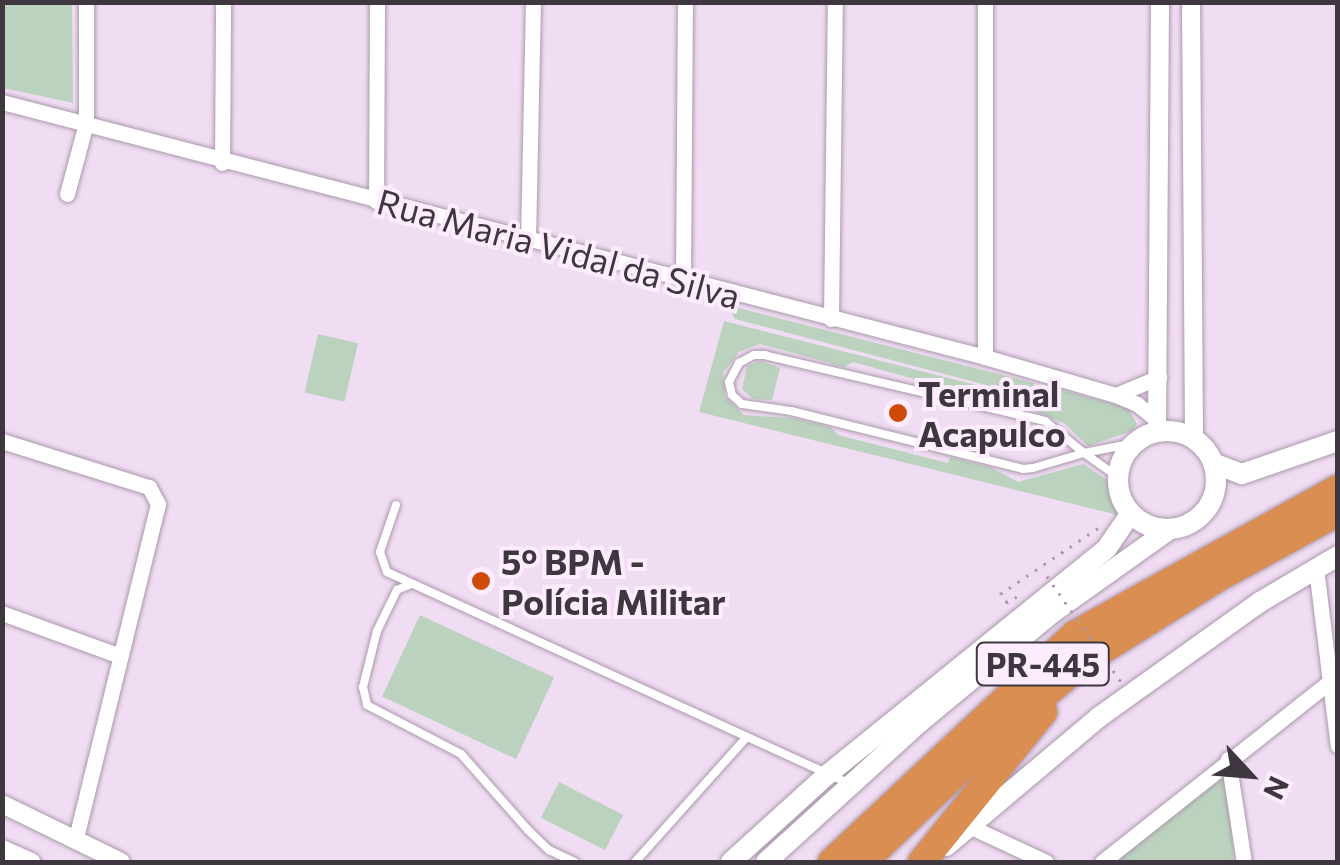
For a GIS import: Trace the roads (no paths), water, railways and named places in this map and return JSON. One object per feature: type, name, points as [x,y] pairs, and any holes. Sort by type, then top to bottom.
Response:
[{"type":"highway","name":"PR-445","points":[[832,862],[1076,634],[1338,490]]},
{"type":"highway","name":"PR-445","points":[[864,862],[1000,731],[1086,660],[1217,578],[1338,512]]},
{"type":"highway","points":[[925,862],[1086,660]]},
{"type":"main road","points":[[1170,529],[1142,522],[1131,513],[1122,501],[1118,477],[1125,455],[1158,427],[1194,439],[1212,463],[1242,474],[1338,441]]},
{"type":"main road","points":[[766,862],[850,784],[1052,612],[1170,529],[1184,526],[1207,508],[1214,494],[1212,463]]},
{"type":"main road","points":[[731,862],[827,776],[1107,548],[1131,513]]},
{"type":"main road","points":[[925,862],[1099,717],[1260,602],[1338,556]]},
{"type":"street","points":[[67,194],[86,123],[86,2]]},
{"type":"street","points":[[222,163],[224,2]]},
{"type":"street","points":[[376,200],[377,2]]},
{"type":"street","points":[[528,239],[533,2]]},
{"type":"street","points":[[683,280],[686,2]]},
{"type":"street","points":[[830,319],[835,2]]},
{"type":"street","points":[[985,2],[985,357]]},
{"type":"street","points":[[1158,427],[1160,2]]},
{"type":"street","points":[[1191,2],[1194,439]]},
{"type":"street","name":"Rua Maria Vidal da Silva","points":[[2,102],[222,163],[985,357],[1116,394],[1137,404],[1158,427]]},
{"type":"street","points":[[1116,394],[1159,377]]},
{"type":"street","points":[[2,442],[149,487],[156,496],[158,516],[76,839]]},
{"type":"street","points":[[1316,568],[1338,746]]},
{"type":"street","points":[[1319,593],[1338,601]]},
{"type":"street","points":[[2,613],[120,656]]},
{"type":"street","points":[[1102,862],[1329,682]]},
{"type":"street","points":[[1228,759],[1244,862]]},
{"type":"street","points":[[2,804],[121,862]]},
{"type":"street","points":[[969,826],[1046,862]]},
{"type":"street","points":[[2,849],[30,862]]},
{"type":"lane","points":[[1118,477],[1084,453],[1044,421],[754,354],[739,362],[729,382],[732,395],[742,404],[791,411],[1023,469],[1084,453],[1135,443]]},
{"type":"lane","points":[[396,505],[380,558],[387,572],[850,784]]},
{"type":"lane","points":[[411,584],[396,590],[377,631],[363,687],[366,705],[461,754],[528,830],[549,850],[574,862]]},
{"type":"lane","points":[[636,862],[745,738]]},
{"type":"place","name":"Terminal Acapulco","points":[[898,413]]},
{"type":"place","name":"5º BPM - Polícia Militar","points":[[481,581]]}]
